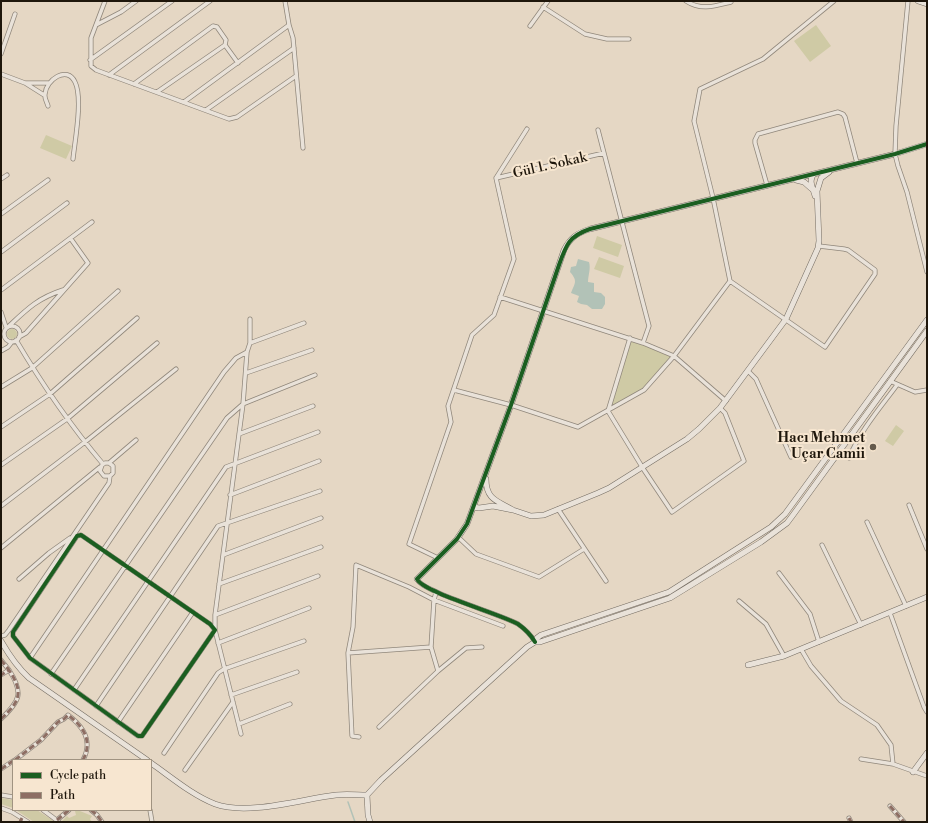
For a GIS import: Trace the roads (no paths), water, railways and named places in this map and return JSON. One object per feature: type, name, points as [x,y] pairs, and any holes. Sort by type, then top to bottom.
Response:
[{"type":"street","points":[[105,1],[91,38],[90,60],[91,66],[96,70],[229,119],[237,117],[296,76]]},
{"type":"street","points":[[96,25],[121,12],[136,1]]},
{"type":"street","points":[[90,60],[172,1]]},
{"type":"street","points":[[109,75],[210,1]]},
{"type":"street","points":[[530,26],[548,1]]},
{"type":"street","points":[[686,1],[699,7],[711,7],[731,2]]},
{"type":"street","points":[[819,246],[848,250],[875,270],[875,274],[825,347],[730,281],[713,198],[694,121],[700,89],[763,59],[834,1]]},
{"type":"street","points":[[908,1],[896,126],[895,154],[907,192],[927,272]]},
{"type":"street","points":[[918,1],[927,4]]},
{"type":"street","points":[[287,2],[289,25],[293,38],[303,148]]},
{"type":"street","points":[[543,7],[585,34],[607,39],[629,38]]},
{"type":"street","points":[[1,54],[15,14]]},
{"type":"street","points":[[184,102],[289,25]]},
{"type":"street","points":[[134,84],[212,26],[217,27],[226,40],[224,45],[156,92]]},
{"type":"street","points":[[224,45],[238,62]]},
{"type":"street","points":[[206,110],[294,48]]},
{"type":"street","points":[[1,74],[25,82],[48,83]]},
{"type":"street","points":[[44,95],[48,83],[56,77],[63,75],[69,76],[75,81],[79,98],[73,159]]},
{"type":"street","points":[[25,82],[44,95],[48,106]]},
{"type":"street","points":[[767,185],[755,143],[758,134],[838,112],[843,114],[845,117],[857,163]]},
{"type":"street","points":[[438,558],[408,544],[451,422],[448,406],[472,335],[494,315],[514,259],[496,178],[528,129]]},
{"type":"street","points":[[598,130],[649,326],[643,343]]},
{"type":"street","points":[[535,642],[530,634],[519,625],[505,617],[436,592],[418,582],[417,579],[458,537],[467,524],[486,476],[564,250],[572,238],[580,232],[590,229],[895,154],[927,144]]},
{"type":"street","name":"Gül 1. Sokak","points":[[496,178],[604,153]]},
{"type":"street","points":[[474,507],[493,506],[513,510],[531,516],[544,515],[609,488],[687,440],[699,429],[726,401],[786,319],[814,260],[819,246],[816,203],[817,191],[821,178],[834,169]]},
{"type":"street","points":[[815,173],[810,179],[816,203]]},
{"type":"street","points":[[1,179],[7,175]]},
{"type":"street","points":[[1,214],[48,180]]},
{"type":"street","points":[[791,180],[804,182],[813,191]]},
{"type":"street","points":[[1,252],[67,203]]},
{"type":"street","points":[[1,290],[92,222]]},
{"type":"street","points":[[1,351],[26,333],[88,263],[71,239]]},
{"type":"street","points":[[454,390],[511,405],[578,427],[644,390],[674,356],[730,281]]},
{"type":"street","points":[[5,328],[33,304],[49,294],[64,290]]},
{"type":"street","points":[[1,387],[32,368],[118,290]]},
{"type":"street","points":[[500,297],[630,338],[674,356],[726,401]]},
{"type":"street","points":[[1,312],[5,328],[4,337],[7,341],[16,340]]},
{"type":"street","points":[[1,427],[50,394],[137,318]]},
{"type":"street","points":[[241,734],[215,630],[215,615],[243,404],[247,352],[250,343],[250,319]]},
{"type":"street","points":[[370,822],[368,815],[367,795],[381,780],[541,635],[669,592],[771,527],[785,514],[927,320]]},
{"type":"street","points":[[250,343],[304,323]]},
{"type":"street","points":[[5,328],[14,326],[18,329],[16,340],[32,368],[102,466]]},
{"type":"street","points":[[535,642],[540,642],[670,598],[766,538],[787,522],[927,331]]},
{"type":"street","points":[[630,338],[608,410],[672,512],[744,461],[725,413],[720,408]]},
{"type":"street","points":[[1,465],[67,419],[158,343]]},
{"type":"street","points":[[246,372],[312,350]]},
{"type":"street","points":[[30,658],[224,372],[236,358],[247,352]]},
{"type":"street","points":[[1,506],[85,442],[176,369]]},
{"type":"street","points":[[748,371],[756,379],[791,457]]},
{"type":"street","points":[[51,674],[227,418],[243,404],[315,376]]},
{"type":"street","points":[[890,381],[915,392],[927,390]]},
{"type":"street","points":[[849,458],[853,448],[868,425],[897,385]]},
{"type":"street","points":[[239,434],[313,406]]},
{"type":"street","points":[[74,690],[226,467],[318,432]]},
{"type":"street","points":[[1,548],[102,466],[110,464],[136,440]]},
{"type":"street","points":[[230,495],[319,461]]},
{"type":"street","points":[[1,636],[5,635],[9,630],[109,483],[110,476],[114,471],[113,466],[110,464]]},
{"type":"street","points":[[102,466],[100,472],[102,475],[106,477],[110,476]]},
{"type":"street","points":[[486,476],[486,486],[492,498]]},
{"type":"street","points":[[96,706],[218,526],[320,491]]},
{"type":"street","points":[[476,500],[484,494],[513,510]]},
{"type":"street","points":[[794,501],[800,505]]},
{"type":"street","points":[[909,505],[927,550]]},
{"type":"street","points":[[558,509],[606,581]]},
{"type":"street","points":[[223,555],[321,518]]},
{"type":"street","points":[[866,522],[906,606]]},
{"type":"street","points":[[81,535],[210,624],[215,630],[142,736],[138,736],[30,658],[13,636],[13,632],[77,536],[81,535]]},
{"type":"street","points":[[19,579],[49,552],[72,537]]},
{"type":"street","points":[[458,537],[476,554],[539,577],[584,549]]},
{"type":"street","points":[[822,545],[861,625]]},
{"type":"street","points":[[219,584],[321,547]]},
{"type":"street","points":[[359,737],[352,736],[348,653],[352,627],[356,565],[409,587],[434,600],[503,626]]},
{"type":"street","points":[[779,573],[810,614],[819,642]]},
{"type":"street","points":[[215,615],[318,576]]},
{"type":"street","points":[[436,592],[434,600],[431,647],[438,671]]},
{"type":"street","points":[[748,665],[784,656],[927,597]]},
{"type":"street","points":[[739,601],[766,624],[784,656]]},
{"type":"street","points":[[218,643],[310,608]]},
{"type":"street","points":[[118,722],[193,612]]},
{"type":"street","points":[[890,613],[927,712]]},
{"type":"street","points":[[164,753],[218,673],[224,669],[304,640]]},
{"type":"street","points":[[1,641],[12,660],[29,678],[146,759]]},
{"type":"street","points":[[348,653],[431,647]]},
{"type":"street","points":[[379,727],[438,671],[466,648],[482,647]]},
{"type":"street","points":[[801,649],[811,666],[842,701],[877,724],[891,745],[893,764]]},
{"type":"street","points":[[1,660],[9,670],[17,685],[17,700],[13,708],[1,719]]},
{"type":"street","points":[[1,675],[9,670]]},
{"type":"street","points":[[231,695],[297,672]]},
{"type":"street","points":[[185,770],[233,702]]},
{"type":"street","points":[[239,724],[290,704]]},
{"type":"street","points":[[17,759],[41,740],[58,722],[68,715],[78,722],[84,731],[87,743],[83,759]]},
{"type":"street","points":[[913,772],[927,753]]},
{"type":"street","points":[[861,759],[893,764],[927,776]]},
{"type":"street","points":[[1,769],[12,762]]},
{"type":"street","points":[[152,764],[187,789],[205,799],[227,808],[243,809],[262,807],[338,794],[367,795]]},
{"type":"street","points":[[1,795],[12,797]]},
{"type":"street","points":[[890,806],[904,822]]},
{"type":"street","points":[[1,808],[21,820],[28,822]]},
{"type":"street","points":[[44,811],[58,821],[67,811]]},
{"type":"street","points":[[92,811],[102,822]]},
{"type":"street","points":[[150,811],[152,822]]},
{"type":"street","points":[[849,818],[851,822]]},
{"type":"waterway","points":[[348,802],[355,822]]},
{"type":"place","name":"Hacı Mehmet Uçar Camii","points":[[873,447]]}]
